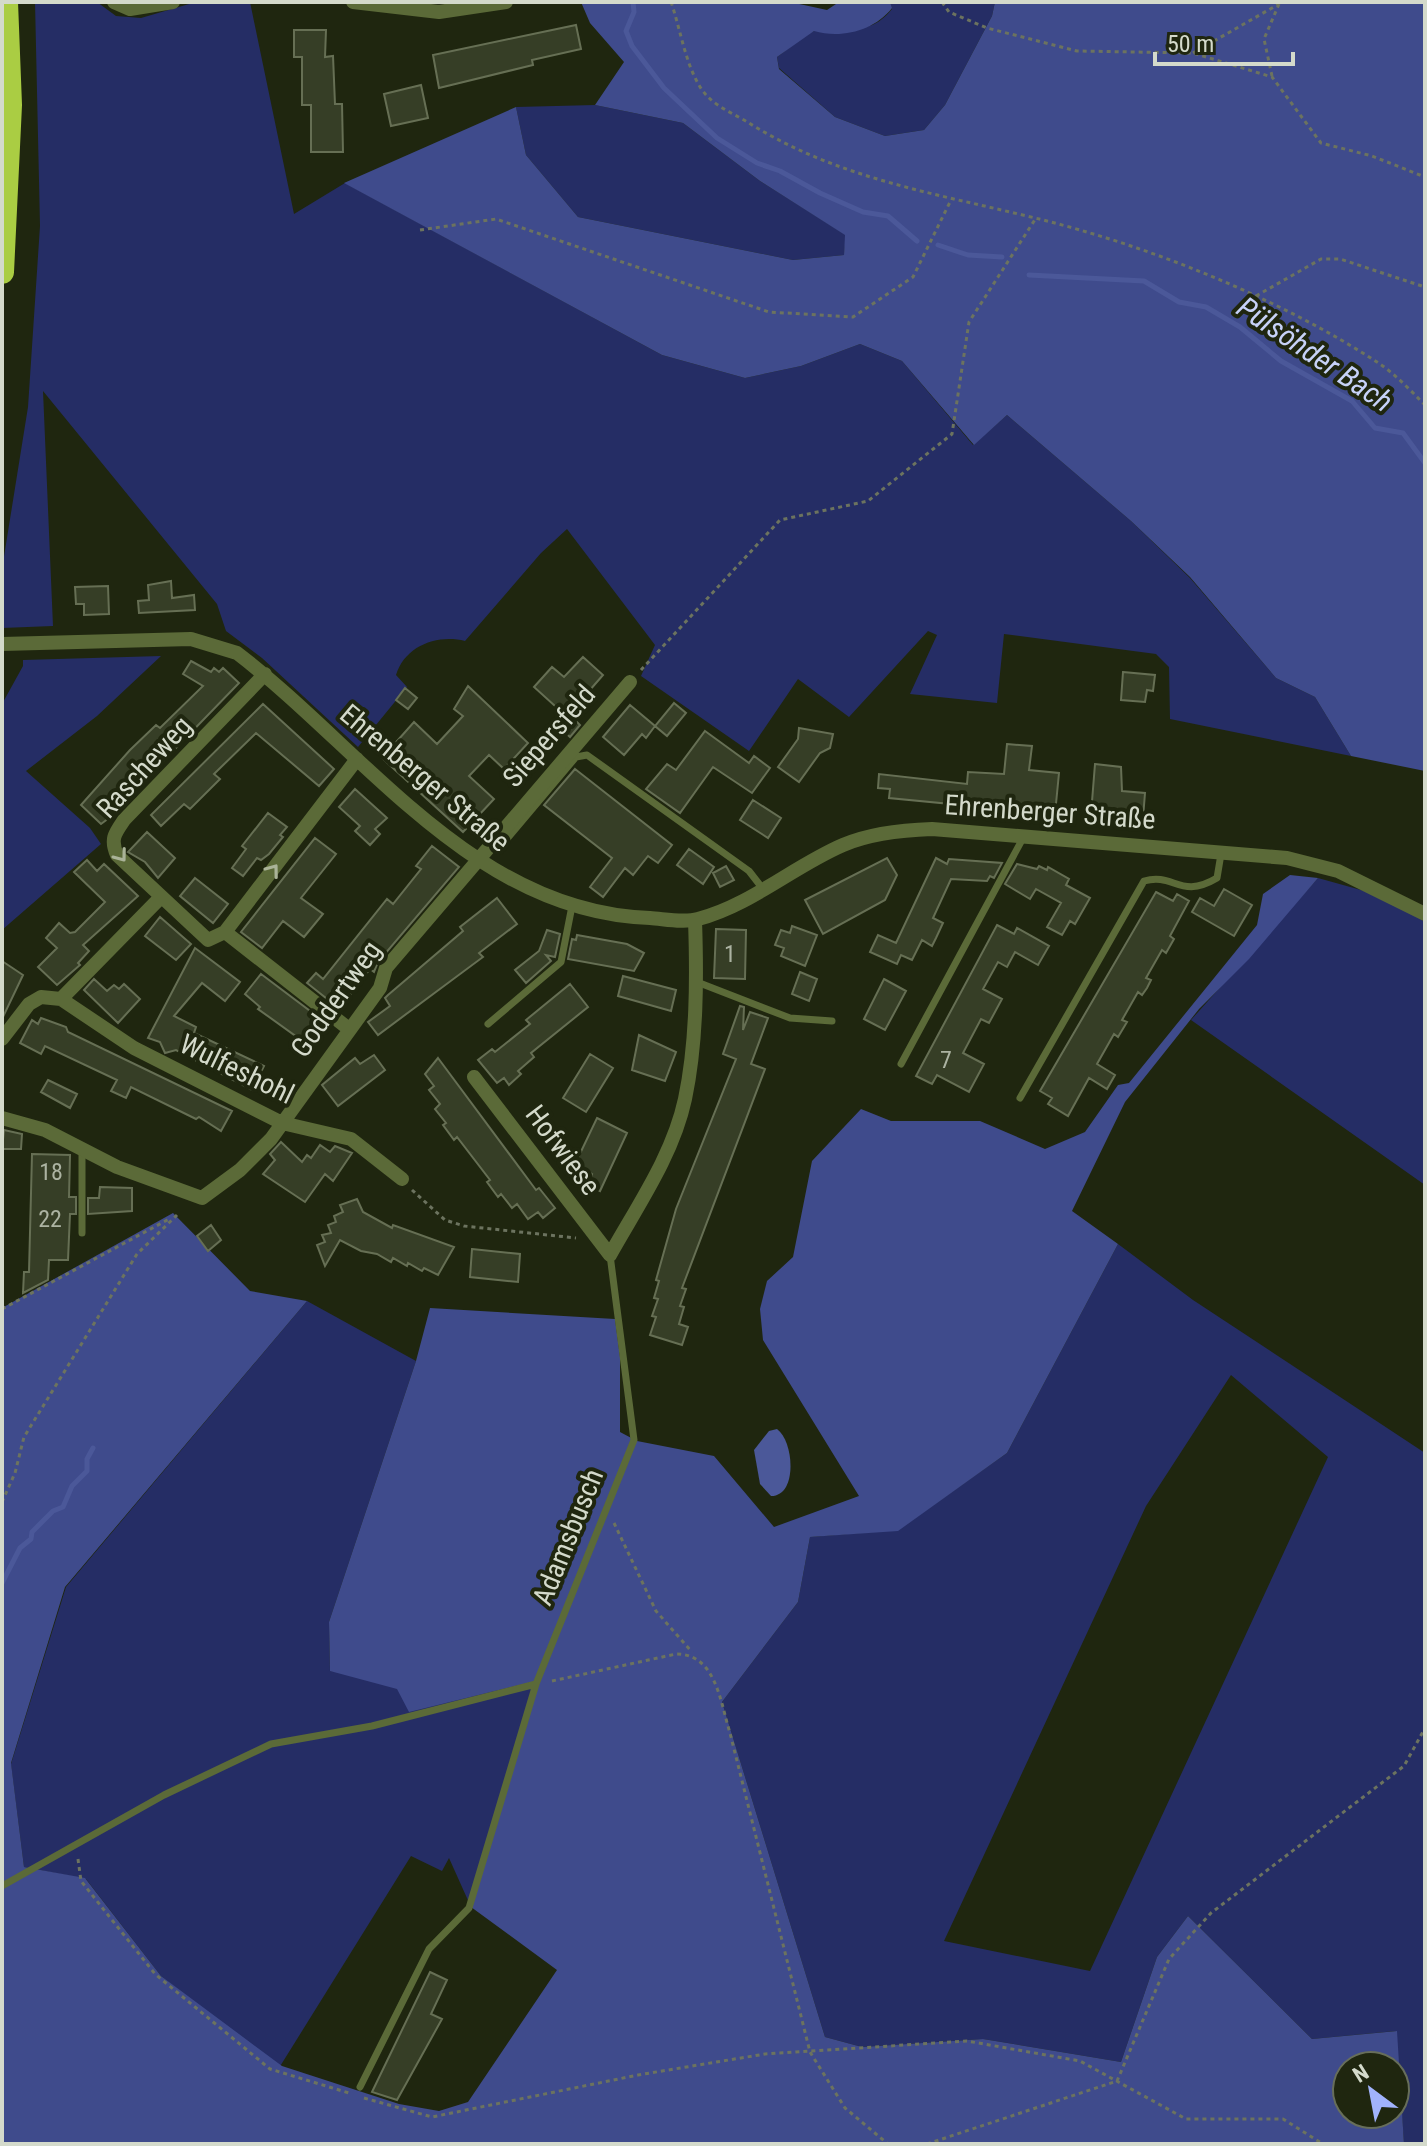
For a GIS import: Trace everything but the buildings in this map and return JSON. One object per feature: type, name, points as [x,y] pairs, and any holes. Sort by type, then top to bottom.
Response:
[{"type":"highway","points":[[2,272],[10,119],[6,2]]},
{"type":"street","points":[[114,2],[130,9],[173,2]]},
{"type":"street","points":[[353,2],[439,12],[506,2]]},
{"type":"street","name":"Ehrenberger Straße","points":[[2,644],[191,639],[237,653],[265,674],[357,759],[476,860],[527,889],[572,906],[627,918],[695,920],[763,889],[823,854],[877,834],[932,829],[1287,858],[1338,871],[1425,914]]},
{"type":"street","name":"Rascheweg","points":[[265,674],[113,836],[117,855],[208,940],[225,932],[349,1029]]},
{"type":"street","name":"Siepersfeld","points":[[476,860],[630,682]]},
{"type":"street","points":[[225,932],[357,759]]},
{"type":"street","name":"Goddertweg","points":[[82,1149],[141,1176],[202,1198],[240,1170],[282,1123],[380,988],[386,968],[476,860]]},
{"type":"street","points":[[2,1039],[29,1004],[41,997],[61,999],[160,898]]},
{"type":"street","points":[[610,1255],[666,1154],[685,1099],[697,981],[695,920]]},
{"type":"street","name":"Wulfeshohl","points":[[61,999],[134,1048],[282,1123],[351,1139],[402,1179]]},
{"type":"street","name":"Hofwiese","points":[[474,1077],[610,1255]]},
{"type":"street","points":[[2,1118],[45,1130],[82,1149]]},
{"type":"lane","points":[[476,860],[506,840],[582,754],[749,871],[763,889]]},
{"type":"lane","points":[[901,1064],[1024,836]]},
{"type":"lane","points":[[1020,1098],[1144,881],[1155,877],[1187,889],[1203,886],[1217,878],[1222,851]]},
{"type":"lane","points":[[488,1024],[561,962],[572,906]]},
{"type":"lane","points":[[697,981],[790,1018],[832,1021]]},
{"type":"lane","points":[[82,1149],[82,1233]]},
{"type":"lane","name":"Adamsbusch","points":[[360,2087],[429,1949],[469,1908],[536,1684],[634,1440],[610,1255]]},
{"type":"lane","points":[[2,1886],[164,1795],[271,1744],[372,1726],[536,1684]]},
{"type":"path","points":[[671,2],[699,86],[710,99],[762,131],[836,169],[951,200],[1036,218],[1161,256],[1256,296],[1382,365],[1425,405]]},
{"type":"path","points":[[942,2],[949,12],[987,28],[1077,51],[1193,53],[1272,77]]},
{"type":"path","points":[[1193,53],[1279,4],[1264,39],[1272,77],[1321,143],[1372,156],[1425,177]]},
{"type":"path","points":[[420,230],[496,219],[769,312],[853,317],[913,277],[951,200]]},
{"type":"path","points":[[630,682],[780,520],[868,501],[952,434],[969,322],[1036,218]]},
{"type":"path","points":[[1256,296],[1321,259],[1340,259],[1425,287]]},
{"type":"path","points":[[402,1179],[426,1206],[445,1220],[464,1226],[575,1237],[610,1255]]},
{"type":"path","points":[[2,1309],[177,1215],[137,1254],[24,1437],[15,1473],[2,1502]]},
{"type":"path","points":[[607,1508],[656,1611],[704,1663],[714,1681],[730,1733],[810,2052],[845,2108],[887,2143]]},
{"type":"path","points":[[536,1684],[676,1654],[693,1654]]},
{"type":"path","points":[[927,2144],[1117,2081],[1169,1959],[1211,1913],[1404,1766],[1425,1728]]},
{"type":"path","points":[[765,2054],[967,2041],[1080,2061],[1186,2119],[1283,2119],[1323,2144]]},
{"type":"shaded area","points":[[35,2],[97,2],[116,16],[141,18],[196,2],[250,2],[294,214],[345,183],[662,355],[745,378],[801,366],[860,344],[902,361],[973,445],[1007,415],[1131,521],[1190,578],[1276,678],[1315,697],[1351,756],[1170,719],[1169,667],[1156,654],[1004,634],[997,703],[910,694],[937,635],[928,631],[849,717],[798,679],[749,751],[641,676],[655,645],[567,529],[541,553],[465,641],[433,641],[407,656],[396,675],[407,687],[358,747],[262,658],[226,631],[217,604],[43,391],[53,626],[2,628],[2,569],[28,407],[40,226]]},
{"type":"shaded area","points":[[581,2],[790,2],[827,10],[839,2],[890,2],[892,8],[885,16],[867,27],[835,34],[814,31],[777,57],[779,69],[835,117],[885,136],[924,130],[945,105],[992,16],[995,2],[1425,2],[1425,771],[1351,756],[1315,697],[1276,678],[1190,577],[1131,521],[1007,415],[974,445],[902,361],[860,344],[801,366],[745,378],[662,355],[344,183],[516,107],[526,155],[578,217],[793,260],[844,255],[845,235],[760,181],[683,123],[595,105],[624,62],[590,23]]},
{"type":"shaded area","points":[[890,2],[995,2],[992,16],[945,105],[924,130],[885,136],[835,117],[779,68],[777,57],[814,31],[873,25],[892,9]]},
{"type":"shaded area","points":[[595,105],[683,123],[760,181],[846,235],[844,255],[793,260],[578,217],[526,155],[516,107]]},
{"type":"shaded area","points":[[161,656],[97,716],[26,771],[90,828],[101,844],[2,930],[2,704],[23,666],[23,660]]},
{"type":"shaded area","points":[[1290,875],[1318,878],[1249,959],[1199,1009],[1125,1102],[1072,1211],[1118,1244],[1007,1453],[898,1531],[810,1537],[798,1602],[722,1702],[825,2037],[862,2047],[983,2039],[1121,2062],[1157,1957],[1188,1916],[1312,2039],[1397,2031],[1398,2050],[1331,2050],[1331,2130],[1403,2130],[1404,2144],[2,2144],[2,1308],[173,1213],[250,1291],[307,1301],[65,1587],[11,1763],[24,1867],[85,1878],[161,1976],[282,2066],[399,2104],[439,2111],[468,2102],[557,1970],[471,1907],[536,1689],[532,1682],[409,1712],[397,1689],[330,1671],[329,1622],[416,1361],[430,1308],[615,1319],[620,1357],[620,1432],[637,1441],[714,1456],[774,1527],[859,1496],[763,1340],[760,1309],[767,1281],[793,1257],[812,1161],[861,1109],[891,1121],[980,1121],[1045,1149],[1085,1132],[1118,1085],[1129,1083],[1257,925],[1263,894]]},
{"type":"shaded area","points":[[1318,878],[1386,897],[1425,922],[1425,1185],[1191,1020]]},
{"type":"shaded area","points":[[1118,1244],[1193,1300],[1425,1453],[1425,2144],[1404,2144],[1403,2130],[1411,2130],[1411,2050],[1397,2050],[1396,2031],[1312,2039],[1188,1916],[1157,1957],[1121,2062],[983,2039],[862,2047],[825,2037],[722,1702],[798,1602],[810,1537],[898,1530],[1007,1453]],"holes":[[[1231,1375],[1328,1457],[1090,1971],[944,1941],[1146,1506]]]},
{"type":"shaded area","points":[[307,1301],[416,1361],[329,1622],[330,1671],[533,1681],[536,1689],[471,1907],[449,1858],[442,1871],[411,1856],[279,2068],[161,1976],[86,1879],[24,1867],[11,1764],[66,1587]]},
{"type":"shaded area","points":[[777,1429],[787,1445],[790,1467],[786,1487],[780,1494],[771,1496],[760,1484],[754,1450],[769,1431]]},
{"type":"waterway","name":"Pülsöhder Bach","points":[[633,2],[634,12],[626,31],[632,46],[664,88],[717,138],[757,163],[780,171],[820,193],[863,212],[888,216],[917,241]]},
{"type":"waterway","name":"Pülsöhder Bach","points":[[938,245],[968,255],[1002,257]]},
{"type":"waterway","name":"Pülsöhder Bach","points":[[1029,275],[1144,281],[1179,302],[1206,307],[1240,327],[1281,361],[1352,401],[1375,428],[1403,433],[1425,463]]},
{"type":"waterway","points":[[2,1583],[20,1548],[31,1539],[32,1532],[53,1511],[63,1507],[72,1486],[87,1471],[87,1459],[93,1448]]}]
